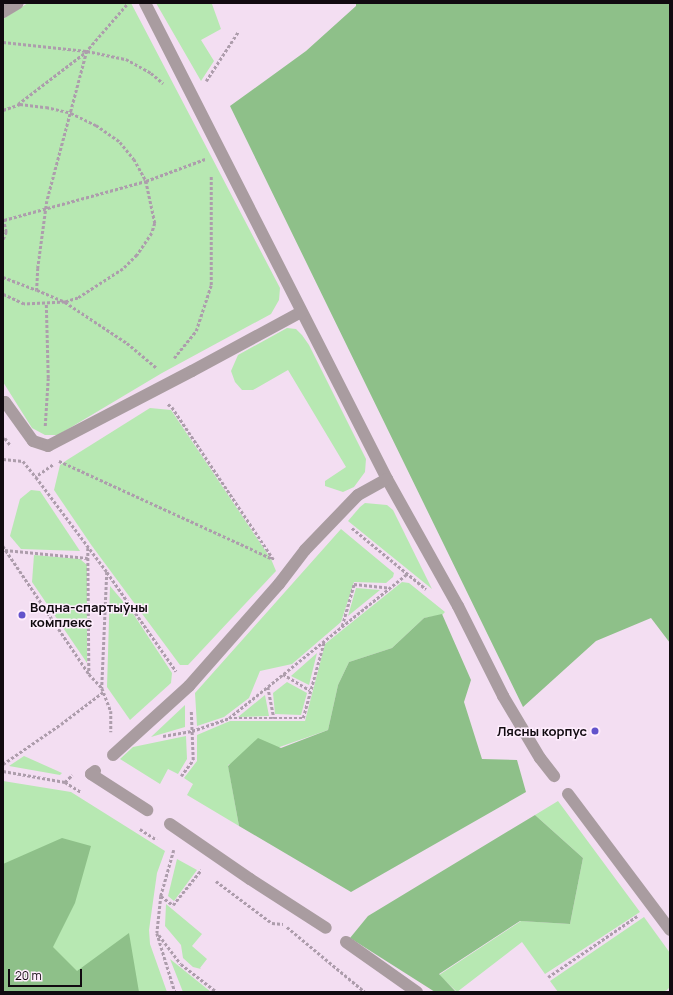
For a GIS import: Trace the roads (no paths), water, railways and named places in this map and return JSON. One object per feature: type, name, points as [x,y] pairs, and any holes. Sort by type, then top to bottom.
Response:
[{"type":"lane","points":[[3,12],[18,3]]},
{"type":"lane","points":[[145,3],[387,479],[458,606],[503,696],[540,758],[554,776]]},
{"type":"lane","points":[[3,403],[5,402],[32,441],[48,446],[163,379],[301,312]]},
{"type":"lane","points":[[113,755],[188,687],[279,584],[305,550],[348,504],[358,495],[387,479]]},
{"type":"lane","points":[[95,771],[91,774],[147,810]]},
{"type":"lane","points":[[568,794],[670,930]]},
{"type":"lane","points":[[170,824],[250,879],[326,928]]},
{"type":"lane","points":[[346,942],[417,992]]},
{"type":"place","name":"Водна-спартыўны комплекс","points":[[22,615]]},
{"type":"place","name":"Лясны корпус","points":[[595,731]]}]
